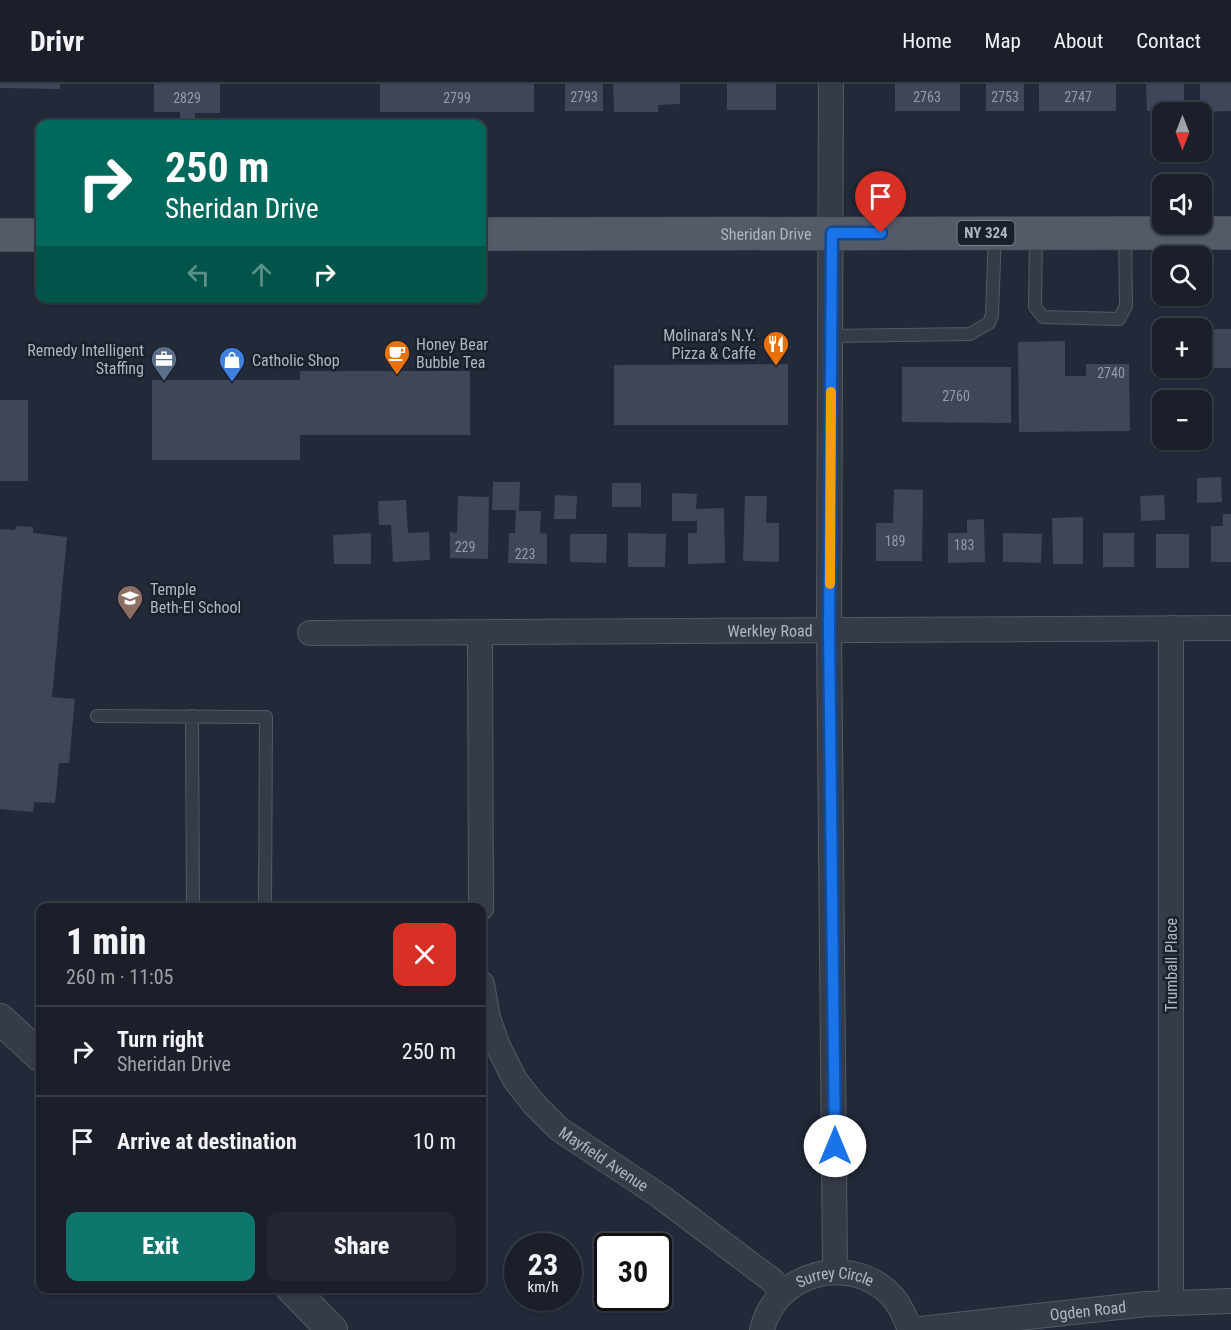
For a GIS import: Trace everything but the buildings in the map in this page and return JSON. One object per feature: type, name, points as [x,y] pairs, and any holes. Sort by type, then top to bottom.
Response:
[{"type":"main road","name":"Sheridan Drive","points":[[486,234],[1231,232]]},
{"type":"main road","points":[[0,235],[36,235]]},
{"type":"street","points":[[831,84],[829,630],[835,1271]]},
{"type":"street","name":"Trumball Place","points":[[1171,628],[1171,1303]]},
{"type":"street","name":"Werkley Road","points":[[310,633],[1231,628]]},
{"type":"street","points":[[480,633],[481,903]]},
{"type":"street","name":"Mayfield Avenue","points":[[486,1007],[498,1046],[516,1080],[534,1104],[559,1129],[660,1196],[773,1281],[782,1293]]},
{"type":"street","points":[[0,1019],[36,1052]]},
{"type":"street","name":"Surrey Circle","points":[[762,1330],[771,1307],[782,1293],[797,1281],[816,1274],[835,1271],[856,1274],[874,1282],[890,1295],[902,1311],[910,1330]]},
{"type":"street","points":[[296,1293],[332,1330]]},
{"type":"street","name":"Ogden Road","points":[[910,1330],[1146,1304],[1231,1301]]},
{"type":"lane","points":[[831,336],[970,334],[989,323],[993,315],[994,233]]},
{"type":"lane","points":[[1036,233],[1035,307],[1043,318],[1119,319],[1126,306],[1125,233]]},
{"type":"lane","points":[[97,716],[266,717],[265,903]]},
{"type":"lane","points":[[192,716],[193,903]]},
{"type":"slow traffic","points":[[830,584],[831,392]]},
{"type":"place","name":"Molinara's N.Y. Pizza & Caffe","points":[[776,367]]},
{"type":"place","name":"Honey Bear Bubble Tea","points":[[397,376]]},
{"type":"place","name":"Remedy Intelligent Staffing","points":[[164,382]]},
{"type":"place","name":"Catholic Shop","points":[[232,383]]},
{"type":"place","name":"Temple Beth-El School","points":[[130,621]]},
{"type":"route","points":[[835,1146],[829,630],[832,233],[881,233]]}]
